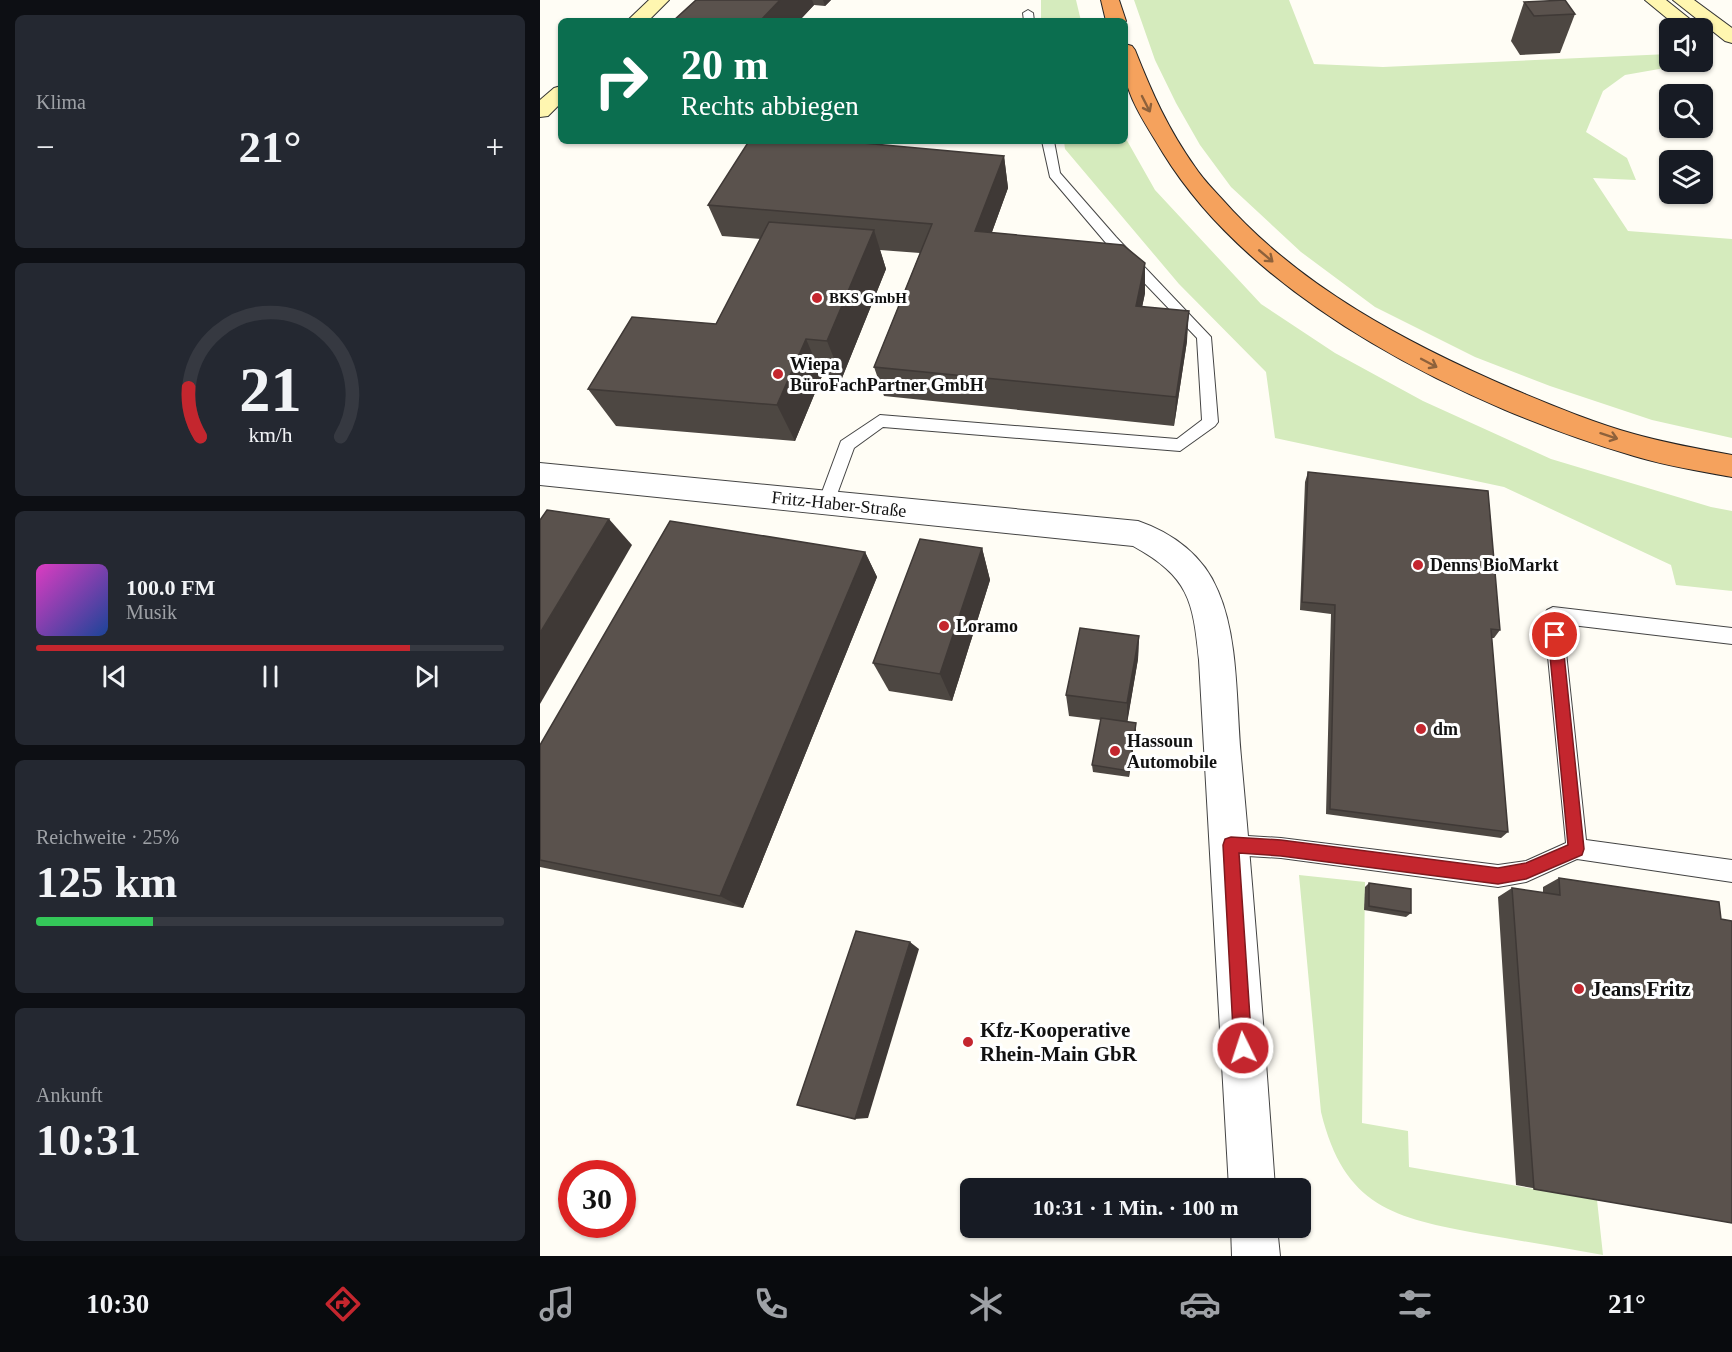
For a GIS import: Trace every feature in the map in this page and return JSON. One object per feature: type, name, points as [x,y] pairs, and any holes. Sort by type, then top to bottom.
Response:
[{"type":"highway","points":[[1110,0],[1115,18]]},
{"type":"highway","points":[[1128,58],[1143,100],[1163,135],[1191,175],[1260,251],[1303,287],[1370,331],[1438,368],[1498,395],[1568,423],[1652,450],[1732,466]]},
{"type":"main road","points":[[640,18],[660,0]]},
{"type":"main road","points":[[1654,0],[1678,18]]},
{"type":"main road","points":[[1682,0],[1728,46]]},
{"type":"main road","points":[[1713,41],[1728,46]]},
{"type":"main road","points":[[540,111],[558,95]]},
{"type":"street","name":"Fritz-Haber-Straße","points":[[540,474],[1138,534],[1158,544],[1182,563],[1202,589],[1207,603],[1231,845]]},
{"type":"street","points":[[1231,845],[1251,1178]]},
{"type":"street","points":[[1255,1238],[1256,1256]]},
{"type":"lane","points":[[826,503],[847,445],[880,421],[1180,445],[1210,422],[1204,337],[1111,240],[1054,174],[1049,144]]},
{"type":"lane","points":[[1576,849],[1553,615],[1732,636]]},
{"type":"lane","points":[[1231,845],[1281,848],[1498,876],[1526,871],[1576,849],[1732,870]]},
{"type":"green space","points":[[1041,0],[1076,0],[1080,18],[1041,18]]},
{"type":"green space","points":[[1134,0],[1289,0],[1314,64],[1383,67],[1659,54],[1659,69],[1625,75],[1603,91],[1586,132],[1627,158],[1636,180],[1593,178],[1628,231],[1732,239],[1732,438],[1652,420],[1550,386],[1475,357],[1375,307],[1301,252],[1231,187],[1200,145],[1155,60]]},
{"type":"green space","points":[[1128,142],[1155,190],[1261,304],[1335,353],[1423,401],[1551,459],[1711,507],[1732,511],[1732,591],[1676,585],[1671,565],[1504,487],[1275,438],[1266,372],[1179,284],[1065,149],[1064,144]]},
{"type":"green space","points":[[1299,875],[1365,882],[1362,1123],[1408,1131],[1409,1167],[1597,1200],[1603,1255],[1423,1222],[1377,1203],[1359,1188],[1343,1169],[1331,1144],[1321,1112]]},
{"type":"building","points":[[696,0],[780,0],[763,18],[676,18]]},
{"type":"building","points":[[1565,0],[1575,14],[1534,16],[1524,2]]},
{"type":"building","points":[[747,144],[874,144],[1004,156],[975,231],[1123,245],[1145,263],[1136,306],[1189,311],[1176,397],[874,367],[932,224],[708,205]]},
{"type":"building","points":[[769,222],[874,230],[827,341],[806,339],[777,405],[588,389],[632,317],[716,324]]},
{"type":"building","points":[[1308,472],[1488,491],[1500,630],[1491,629],[1508,832],[1330,809],[1335,605],[1302,602]]},
{"type":"building","points":[[547,510],[609,519],[540,633],[540,520]]},
{"type":"building","points":[[670,521],[865,552],[720,896],[540,860],[540,745]]},
{"type":"building","points":[[920,539],[982,548],[940,674],[873,663]]},
{"type":"building","points":[[1080,628],[1139,636],[1127,703],[1066,695]]},
{"type":"building","name":"Hassoun Automobile","points":[[1101,718],[1136,723],[1129,771],[1092,765]]},
{"type":"building","points":[[1559,878],[1719,902],[1721,919],[1732,921],[1732,1223],[1534,1189],[1512,888],[1560,895]]},
{"type":"building","points":[[1369,883],[1411,889],[1411,913],[1369,906]]},
{"type":"building","points":[[856,931],[910,942],[855,1119],[797,1105]]},
{"type":"place","name":"BKS GmbH","points":[[817,298]]},
{"type":"place","name":"Wiepa BüroFachPartner GmbH","points":[[778,374]]},
{"type":"place","name":"Denns BioMarkt","points":[[1418,565]]},
{"type":"place","name":"Loramo","points":[[944,626]]},
{"type":"place","name":"dm","points":[[1421,729]]},
{"type":"place","name":"Hassoun Automobile","points":[[1115,751]]},
{"type":"place","name":"Jeans Fritz","points":[[1579,989]]},
{"type":"place","name":"Kfz-Kooperative Rhein-Main GbR","points":[[968,1042]]},
{"type":"route","points":[[1243,1048],[1231,845],[1281,848],[1498,876],[1526,871],[1576,849],[1555,635]]}]
